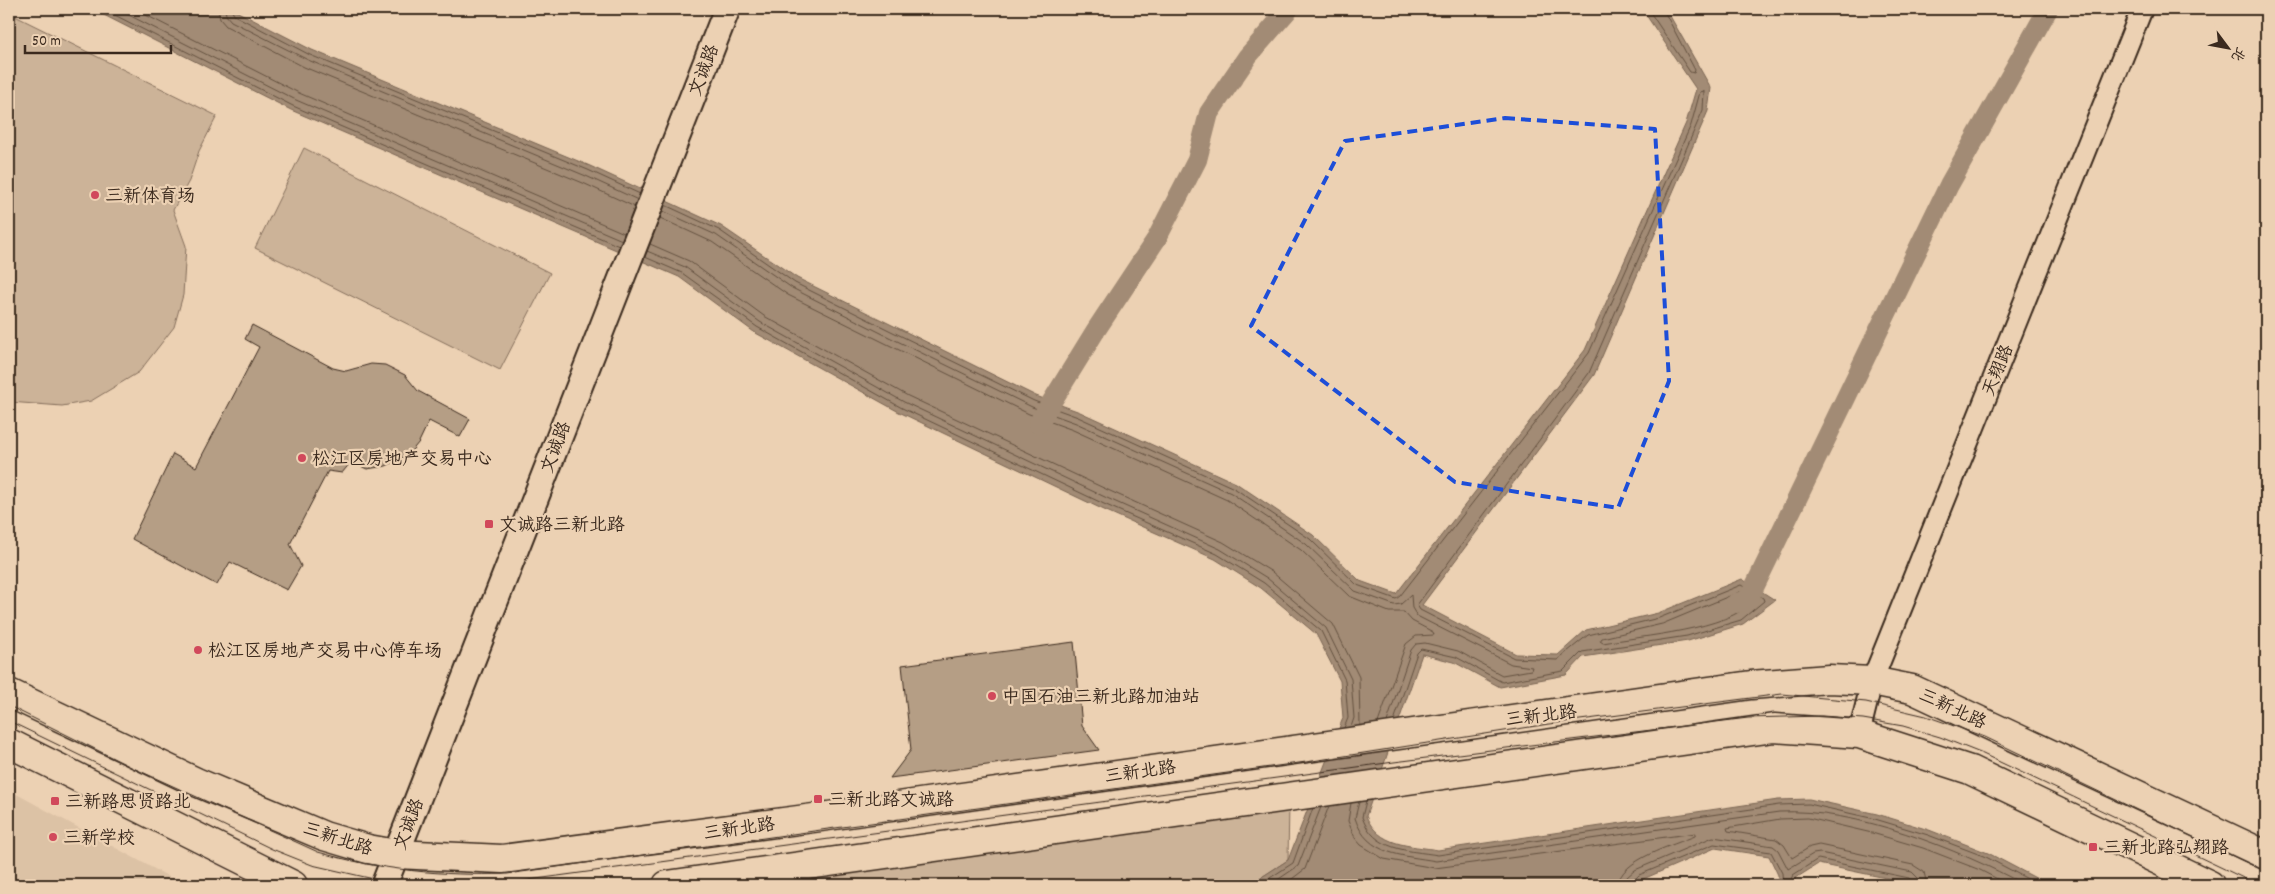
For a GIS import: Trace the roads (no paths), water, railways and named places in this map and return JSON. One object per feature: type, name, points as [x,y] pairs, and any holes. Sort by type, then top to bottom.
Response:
[{"type":"main road","name":"三新北路","points":[[9,693],[196,782],[324,836],[368,849],[396,854],[502,859],[812,818],[1751,685],[1829,679],[1872,680],[1912,689],[2266,855]]},
{"type":"main road","points":[[667,885],[1774,728],[1860,734],[1970,770],[2210,885]]},
{"type":"main road","points":[[9,743],[293,885]]},
{"type":"street","name":"文诚路","points":[[384,885],[727,9]]},
{"type":"street","name":"天翔路","points":[[1860,734],[1872,680],[2142,9]]},
{"type":"water","points":[[92,9],[232,9],[312,50],[590,166],[721,226],[797,278],[1036,396],[1080,412],[1236,483],[1313,535],[1360,581],[1396,594],[1585,350],[1686,123],[1696,89],[1642,9],[1666,9],[1711,88],[1708,111],[1594,375],[1422,605],[1516,654],[1558,655],[1586,630],[1658,613],[1742,579],[1775,600],[1743,624],[1688,641],[1583,657],[1566,675],[1500,687],[1454,662],[1422,654],[1366,816],[1379,834],[1387,839],[1396,843],[1438,850],[1778,800],[1809,799],[1877,814],[1929,830],[1988,853],[2049,885],[1920,885],[1818,864],[1796,878],[1792,885],[1778,885],[1778,875],[1769,856],[1715,848],[1641,880],[1635,885],[1242,885],[1254,882],[1288,860],[1343,718],[1340,681],[1316,634],[1261,588],[1215,559],[1102,509],[899,412],[754,332],[679,277],[291,110]]},
{"type":"waterway","points":[[1038,424],[1096,330],[1157,238],[1197,160],[1209,113],[1248,56],[1289,9]]},
{"type":"waterway","points":[[1736,603],[1748,600],[1949,185],[2048,9]]},
{"type":"tram line","points":[[9,706],[131,767],[318,852],[365,863],[435,873],[507,874],[1306,762],[1549,724],[1782,694],[1866,702],[1926,716],[1985,737],[2266,872]]},
{"type":"tram line","points":[[492,885],[1394,762],[1748,718],[1822,716],[1863,719],[1903,726],[1940,737],[1983,754],[2258,885]]},
{"type":"tram line","points":[[9,721],[272,849],[312,865],[400,885]]},
{"type":"place","name":"三新体育场","points":[[95,195]]},
{"type":"place","name":"松江区房地产交易中心","points":[[302,458]]},
{"type":"place","name":"文诚路三新北路","points":[[489,524]]},
{"type":"place","name":"松江区房地产交易中心停车场","points":[[198,650]]},
{"type":"place","name":"中国石油三新北路加油站","points":[[992,696]]},
{"type":"place","name":"三新北路文诚路","points":[[818,799]]},
{"type":"place","name":"三新路思贤路北","points":[[55,801]]},
{"type":"place","name":"三新学校","points":[[53,837]]},
{"type":"place","name":"三新北路弘翔路","points":[[2093,847]]}]
